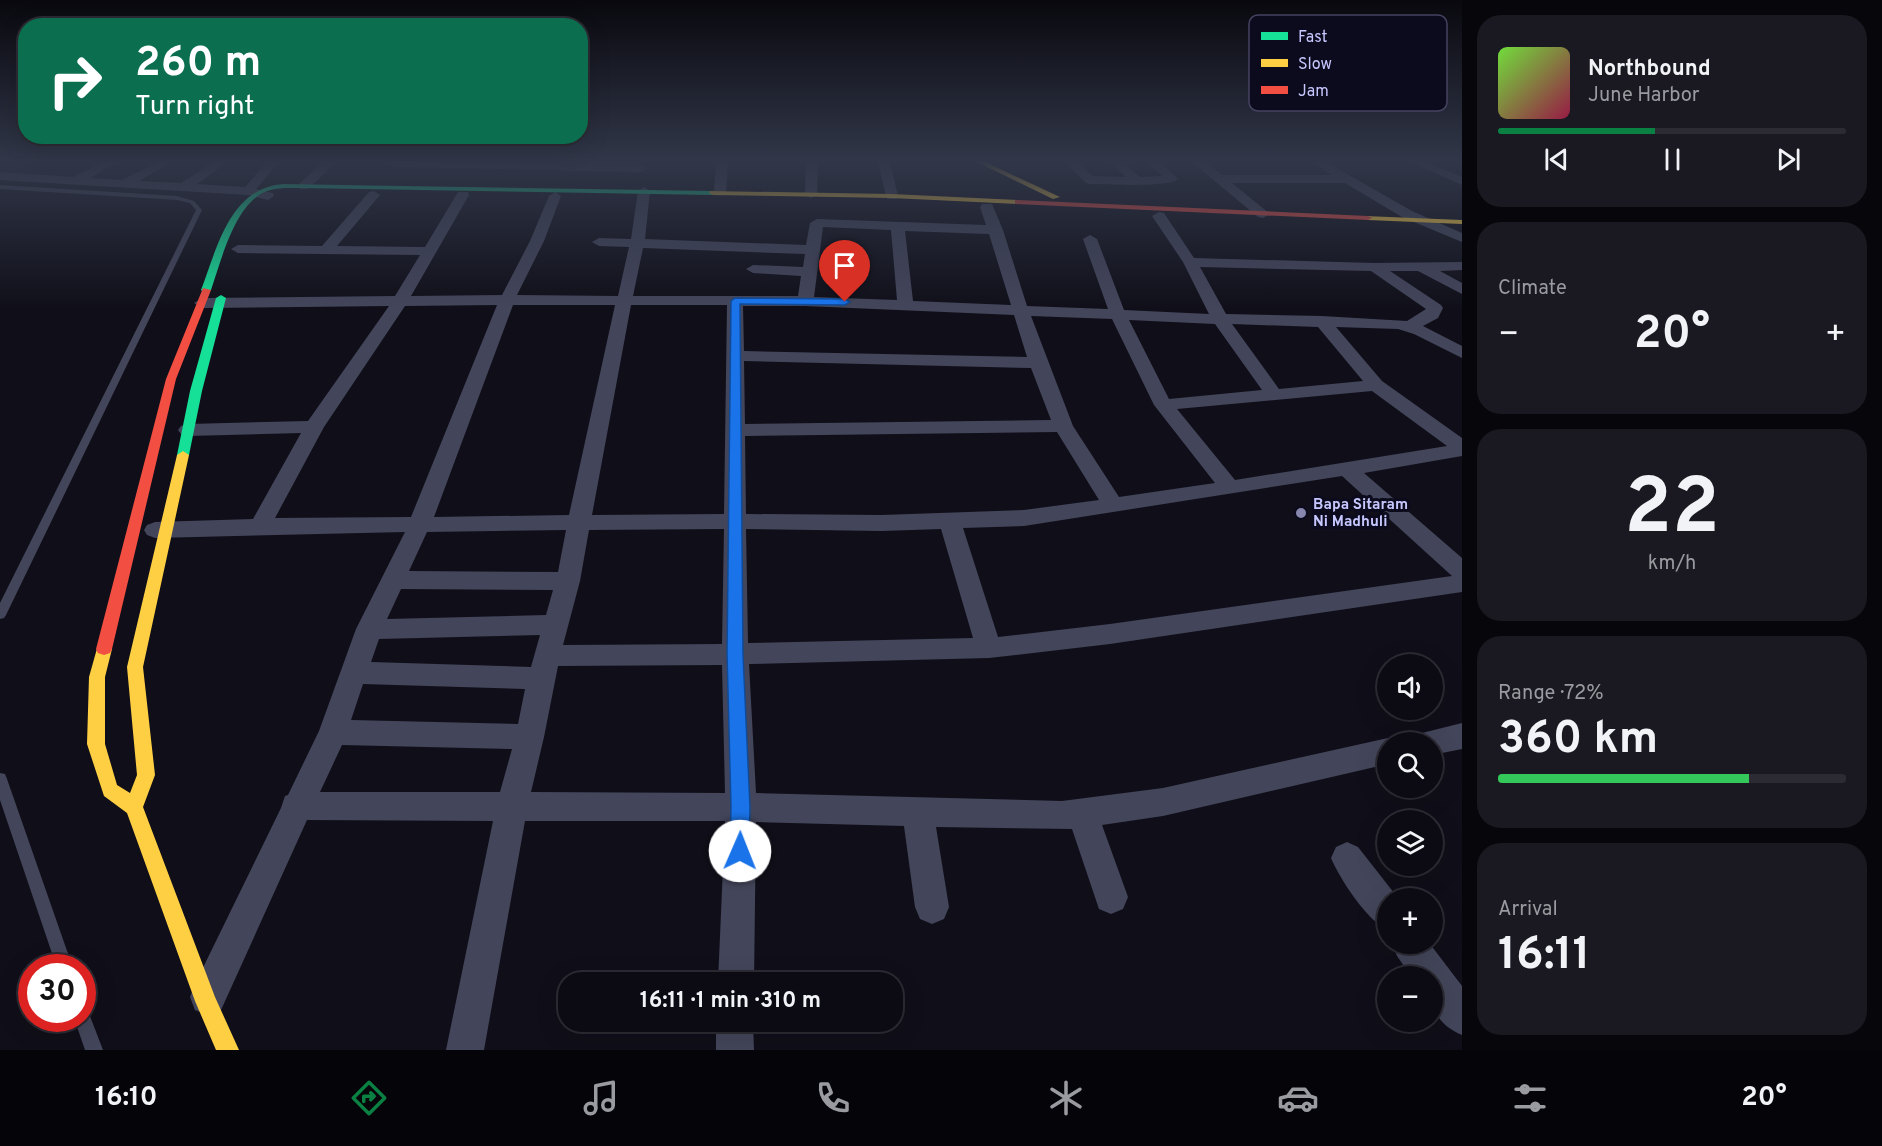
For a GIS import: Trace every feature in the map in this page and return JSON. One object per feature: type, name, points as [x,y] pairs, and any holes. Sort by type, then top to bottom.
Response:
[{"type":"street","points":[[228,1050],[206,1001],[134,807],[110,790],[96,744],[95,710],[97,677],[171,379],[200,303],[240,211]]},
{"type":"street","points":[[254,211],[241,242],[325,251],[430,251]]},
{"type":"street","points":[[325,251],[360,211]]},
{"type":"street","points":[[260,526],[314,427],[400,301],[454,211]]},
{"type":"street","points":[[206,1001],[296,806],[333,732],[369,629],[420,526],[507,300],[537,241],[549,211]]},
{"type":"street","points":[[465,1050],[512,805],[568,581],[638,243],[641,211]]},
{"type":"street","points":[[989,211],[1019,309],[1063,426],[1113,504]]},
{"type":"street","points":[[1066,211],[1462,230]]},
{"type":"street","points":[[1205,211],[1462,222]]},
{"type":"street","points":[[1259,211],[1263,214]]},
{"type":"street","points":[[1405,211],[1462,238]]},
{"type":"street","points":[[1159,216],[1190,262],[1220,319],[1275,396]]},
{"type":"street","points":[[805,301],[817,222],[996,230]]},
{"type":"street","points":[[898,227],[905,304]]},
{"type":"street","points":[[1090,239],[1117,313],[1163,405],[1230,488]]},
{"type":"street","points":[[599,242],[814,250]]},
{"type":"street","points":[[1190,262],[1374,267],[1462,266]]},
{"type":"street","points":[[1374,267],[1435,308],[1432,315],[1410,326]]},
{"type":"street","points":[[1420,267],[1462,289]]},
{"type":"street","points":[[753,269],[810,272]]},
{"type":"street","points":[[134,807],[146,775],[135,667],[168,529],[188,430],[227,281]]},
{"type":"street","points":[[200,303],[507,300],[805,301],[905,304],[1410,326],[1462,353]]},
{"type":"street","points":[[735,301],[735,654],[741,807],[736,972]]},
{"type":"street","points":[[1322,321],[1376,385],[1462,449]]},
{"type":"street","points":[[734,356],[1038,363]]},
{"type":"street","points":[[1163,405],[1376,385]]},
{"type":"street","points":[[735,430],[1063,426]]},
{"type":"street","points":[[188,430],[314,427]]},
{"type":"street","points":[[133,531],[260,526],[736,521],[950,522],[1024,518],[1230,488],[1462,449]]},
{"type":"street","points":[[1347,469],[1462,571]]},
{"type":"street","points":[[950,522],[989,648]]},
{"type":"street","points":[[394,580],[568,581]]},
{"type":"street","points":[[354,673],[545,667],[735,654],[989,648],[1110,634],[1462,583]]},
{"type":"street","points":[[369,629],[557,625]]},
{"type":"street","points":[[333,732],[530,737]]},
{"type":"street","points":[[1443,740],[1462,736]]},
{"type":"street","points":[[296,806],[741,807],[1062,816],[1163,802],[1377,754]]},
{"type":"street","points":[[918,812],[932,907]]},
{"type":"street","points":[[1083,814],[1111,897]]},
{"type":"street","points":[[1347,858],[1377,898]]},
{"type":"street","points":[[1416,954],[1462,1016]]},
{"type":"street","points":[[735,1032],[735,1050]]},
{"type":"lane","points":[[0,615],[199,211]]},
{"type":"lane","points":[[0,779],[60,954]]},
{"type":"lane","points":[[87,1032],[94,1050]]},
{"type":"traffic: fast","points":[[206,290],[227,234],[240,211]]},
{"type":"traffic: fast","points":[[183,455],[196,391],[221,298]]},
{"type":"traffic: slow","points":[[1368,218],[1462,222]]},
{"type":"traffic: slow","points":[[134,807],[146,775],[135,667],[183,455]]},
{"type":"traffic: slow","points":[[104,649],[97,677],[96,744],[110,790],[134,807],[206,1001],[228,1050]]},
{"type":"traffic: jam","points":[[1215,211],[1368,218]]},
{"type":"traffic: jam","points":[[104,649],[171,379],[206,290]]},
{"type":"place","name":"Bapa Sitaram Ni Madhuli","points":[[1301,513]]},
{"type":"route","points":[[740,851],[741,807],[735,654],[735,301],[845,302]]}]
